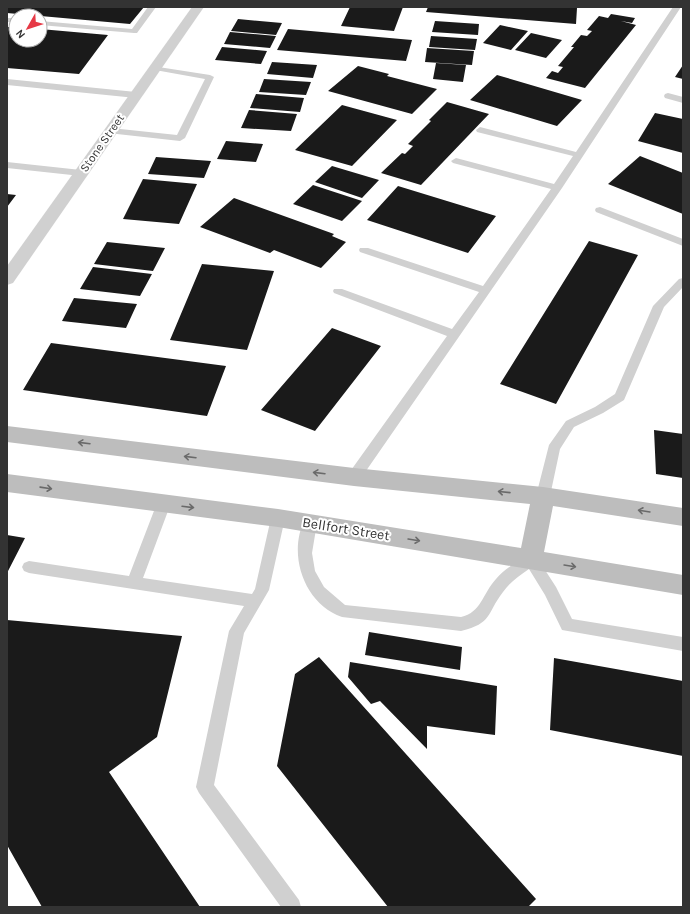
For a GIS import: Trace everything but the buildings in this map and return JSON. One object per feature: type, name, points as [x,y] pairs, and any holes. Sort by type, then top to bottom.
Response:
[{"type":"main road","points":[[7,434],[354,477],[543,496],[683,518]]},
{"type":"main road","name":"Bellfort Street","points":[[7,483],[278,518],[683,585]]},
{"type":"main road","points":[[531,560],[543,496]]},
{"type":"street","name":"Stone Street","points":[[7,280],[198,7]]},
{"type":"lane","points":[[48,23],[134,31],[152,7]]},
{"type":"lane","points":[[354,477],[557,188],[677,7]]},
{"type":"lane","points":[[111,131],[180,138],[210,77],[155,68]]},
{"type":"lane","points":[[7,82],[136,95]]},
{"type":"lane","points":[[668,96],[683,100]]},
{"type":"lane","points":[[480,130],[579,155]]},
{"type":"lane","points":[[456,161],[557,188]]},
{"type":"lane","points":[[7,165],[82,173]]},
{"type":"lane","points":[[600,210],[683,243]]},
{"type":"lane","points":[[364,250],[485,290]]},
{"type":"lane","points":[[543,496],[554,448],[570,424],[599,410],[620,397],[659,306],[683,281]]},
{"type":"lane","points":[[338,291],[454,334]]},
{"type":"lane","points":[[134,582],[164,504]]},
{"type":"lane","points":[[278,518],[262,590],[238,631],[205,787],[292,907]]},
{"type":"lane","points":[[310,523],[305,563],[315,590],[328,602],[342,611],[461,624],[473,622],[484,612],[501,584],[531,560],[552,591],[567,625],[683,644]]},
{"type":"lane","points":[[29,567],[256,601]]}]
